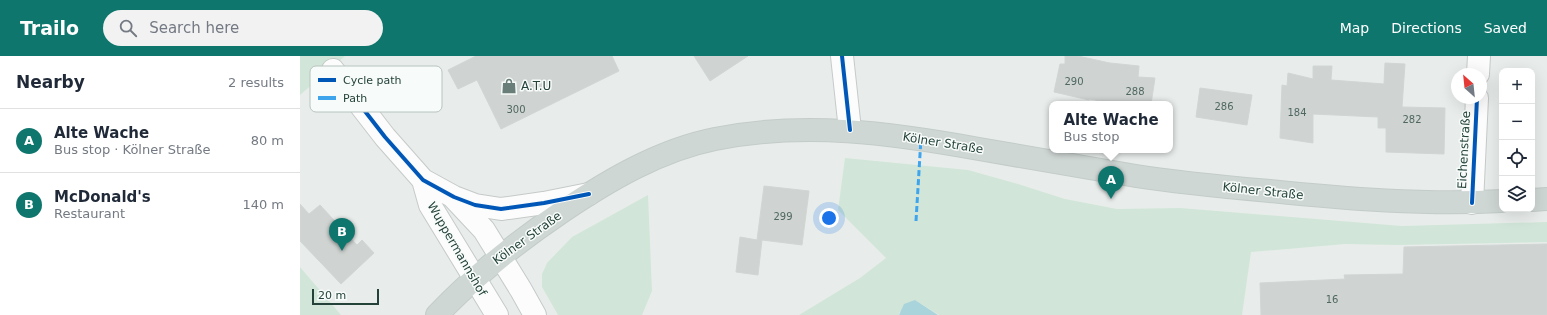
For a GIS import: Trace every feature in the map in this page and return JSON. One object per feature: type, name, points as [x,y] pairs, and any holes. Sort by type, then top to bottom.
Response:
[{"type":"main road","name":"Kölner Straße","points":[[437,315],[500,256],[589,194],[620,175],[683,147],[715,139],[765,132],[788,130],[850,130],[921,138],[1138,176],[1218,186],[1384,201],[1499,202]]},
{"type":"main road","points":[[1535,200],[1547,199]]},
{"type":"street","points":[[1478,68],[1479,56]]},
{"type":"street","points":[[846,57],[850,130]]},
{"type":"street","name":"Eichenstraße","points":[[1472,203],[1477,104]]},
{"type":"street","name":"Wuppermannshof","points":[[366,112],[385,137],[423,180],[454,197],[475,205],[501,209],[544,203],[589,194]]},
{"type":"street","name":"Wuppermannshof","points":[[423,180],[430,205],[497,315]]},
{"type":"street","name":"Wuppermannshof","points":[[454,197],[484,230],[535,315]]},
{"type":"green space","points":[[300,56],[345,56],[333,66],[310,66],[310,86],[300,95]]},
{"type":"green space","points":[[845,158],[968,170],[1065,199],[1117,209],[1180,208],[1402,226],[1547,222],[1547,242],[1398,245],[1345,244],[1251,252],[1242,315],[939,315],[915,300],[899,313],[899,315],[799,315],[860,278],[886,258],[838,210]]},
{"type":"green space","points":[[648,195],[652,291],[642,315],[558,315],[542,287],[542,274],[547,263],[572,237]]},
{"type":"green space","points":[[300,267],[341,315],[300,315]]},
{"type":"water","points":[[915,300],[938,315],[899,315],[904,304]]},
{"type":"building","points":[[476,56],[612,56],[619,71],[501,129],[477,80],[458,89],[448,70]]},
{"type":"building","points":[[694,56],[748,56],[710,81]]},
{"type":"building","points":[[1065,56],[1078,56],[1110,63],[1139,66],[1138,77],[1155,78],[1151,101],[1089,100],[1054,92],[1060,64],[1065,64]]},
{"type":"building","points":[[1385,63],[1405,64],[1402,107],[1445,108],[1444,154],[1386,152],[1386,128],[1378,128],[1378,117],[1313,114],[1313,143],[1280,138],[1282,85],[1287,86],[1288,73],[1313,79],[1313,66],[1332,66],[1331,80],[1384,84]]},
{"type":"building","points":[[1200,88],[1252,95],[1247,125],[1196,117]]},
{"type":"building","points":[[764,186],[809,191],[802,245],[762,240],[758,275],[736,272],[740,237],[757,240]]},
{"type":"building","points":[[300,204],[309,214],[320,205],[357,245],[362,240],[374,253],[341,284],[300,241]]},
{"type":"building","points":[[1547,244],[1547,315],[1261,315],[1260,283],[1345,279],[1344,275],[1403,274],[1404,247]]},
{"type":"marked path","points":[[916,221],[921,138]]},
{"type":"cycle path","points":[[842,56],[850,130]]},
{"type":"cycle path","points":[[1472,203],[1477,104]]},
{"type":"cycle path","points":[[366,112],[385,137],[423,180],[454,197],[475,205],[501,209],[544,203],[589,194]]},
{"type":"place","name":"A.T.U","points":[[509,86]]},
{"type":"place","name":"Alte Wache","points":[[1111,199]]},
{"type":"place","name":"McDonald's","points":[[342,251]]}]
